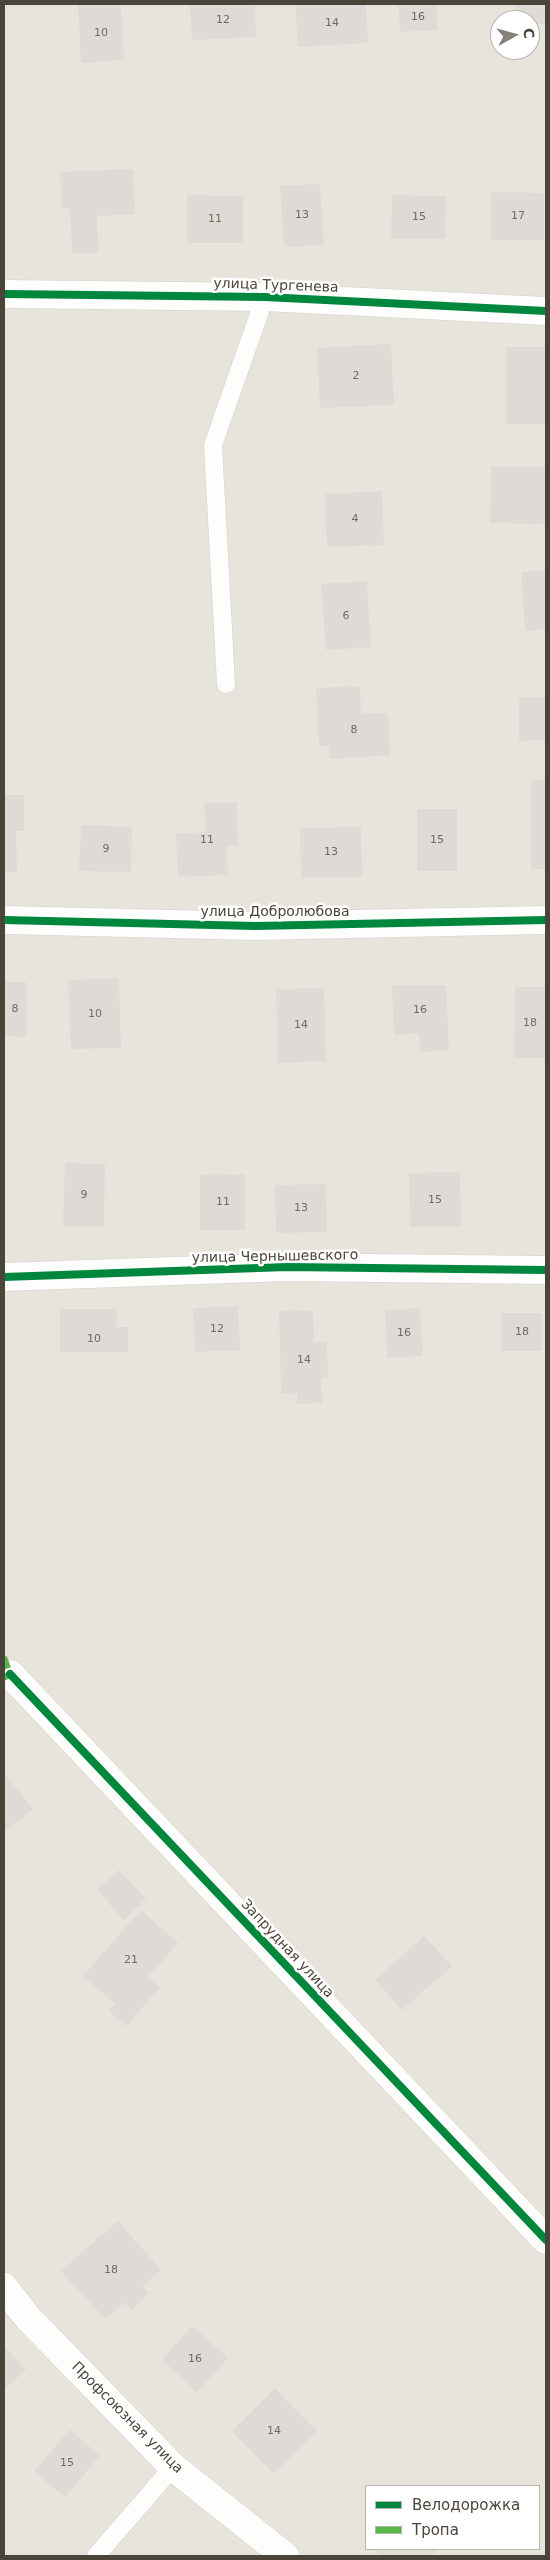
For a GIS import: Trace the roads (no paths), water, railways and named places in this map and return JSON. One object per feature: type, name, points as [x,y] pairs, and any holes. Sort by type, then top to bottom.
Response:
[{"type":"street","name":"улица Тургенева","points":[[4,294],[264,297],[546,311]]},
{"type":"street","name":"улица Добролюбова","points":[[4,920],[255,926],[546,920]]},
{"type":"street","name":"улица Чернышевского","points":[[4,1277],[287,1267],[546,1270]]},
{"type":"street","name":"Запрудная улица","points":[[10,1674],[546,2240]]},
{"type":"street","name":"Профсоюзная улица","points":[[4,2287],[28,2318],[172,2467],[285,2556]]},
{"type":"lane","name":"улица Тургенева","points":[[226,684],[213,445],[264,297]]},
{"type":"lane","points":[[96,2556],[172,2467]]}]
